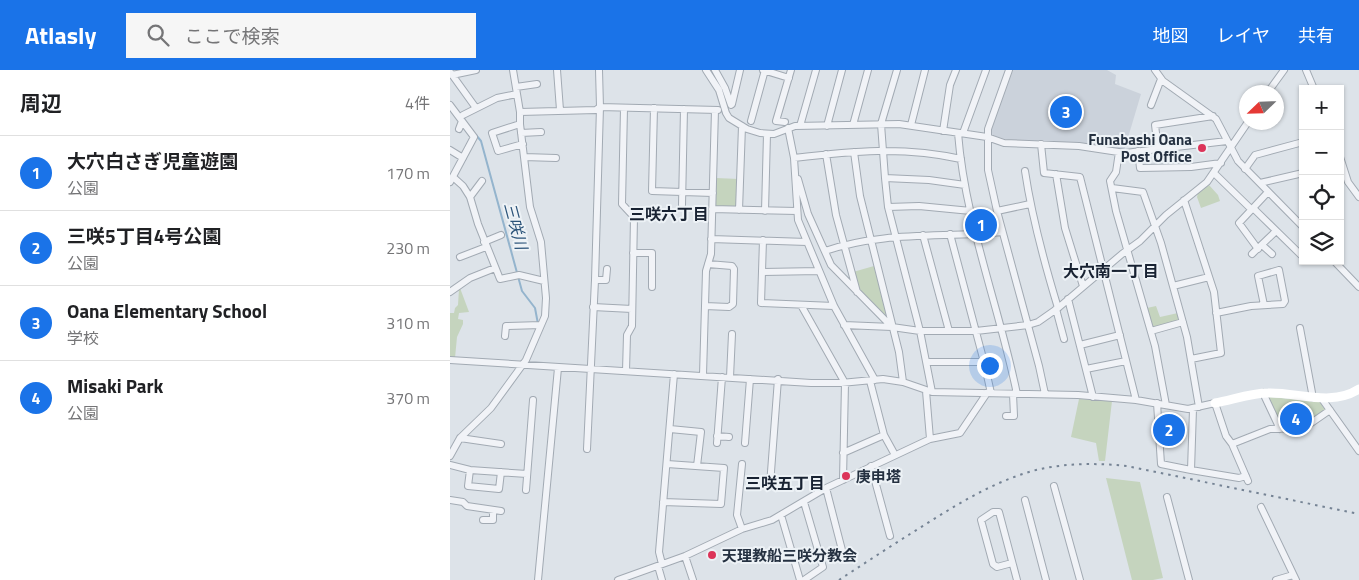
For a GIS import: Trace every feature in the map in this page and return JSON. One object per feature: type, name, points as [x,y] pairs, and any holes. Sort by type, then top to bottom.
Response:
[{"type":"street","points":[[476,70],[451,73],[476,108]]},
{"type":"street","points":[[450,456],[460,438],[491,408],[523,365],[545,316],[546,298],[541,242],[530,207],[520,112],[513,70]]},
{"type":"street","points":[[557,70],[560,110]]},
{"type":"street","points":[[587,449],[595,280],[600,107],[599,70]]},
{"type":"street","points":[[706,70],[719,90],[729,118],[752,131],[767,134],[774,134],[786,125]]},
{"type":"street","points":[[715,70],[725,88],[731,105],[740,70]]},
{"type":"street","points":[[751,121],[764,70],[789,78]]},
{"type":"street","points":[[791,70],[776,121],[786,125],[911,125],[987,137],[1004,143],[1088,147],[1118,152],[1138,152],[1227,140]]},
{"type":"street","points":[[800,126],[816,70]]},
{"type":"street","points":[[827,126],[842,70]]},
{"type":"street","points":[[853,125],[868,70]]},
{"type":"street","points":[[897,70],[881,124],[882,150],[888,206],[927,362],[930,439]]},
{"type":"street","points":[[911,125],[925,70]]},
{"type":"street","points":[[943,130],[950,85],[956,70]]},
{"type":"street","points":[[986,70],[961,133],[960,159],[976,235],[1001,329],[1015,394],[1014,416],[1006,416]]},
{"type":"street","points":[[1009,70],[992,116],[987,137],[988,170],[1002,232],[1045,394]]},
{"type":"street","points":[[1155,70],[1162,79],[1213,116],[1219,123],[1230,149],[1238,161],[1299,224]]},
{"type":"street","points":[[1273,85],[1284,70]]},
{"type":"street","points":[[1306,70],[1312,85]]},
{"type":"street","points":[[1151,105],[1162,79]]},
{"type":"street","points":[[516,87],[537,84]]},
{"type":"street","points":[[459,128],[462,118],[476,108],[497,98],[517,94]]},
{"type":"street","points":[[450,105],[462,118],[474,137],[451,179],[463,186],[470,197],[485,244],[500,279],[519,274],[544,281]]},
{"type":"street","points":[[520,112],[596,110],[600,107],[725,110]]},
{"type":"street","points":[[624,108],[622,204],[634,217],[632,326],[627,334],[626,371]]},
{"type":"street","points":[[654,108],[652,191],[713,193]]},
{"type":"street","points":[[682,205],[684,109]]},
{"type":"street","points":[[703,375],[706,271],[711,254],[715,110]]},
{"type":"street","points":[[1158,149],[1155,124],[1213,116]]},
{"type":"street","points":[[520,124],[492,133],[498,150],[522,144]]},
{"type":"street","points":[[786,125],[794,158],[798,220],[834,306],[872,380],[884,435],[895,455]]},
{"type":"street","points":[[739,210],[742,126]]},
{"type":"street","points":[[844,325],[892,326],[920,331],[976,331],[1001,329],[1038,322],[1140,241],[1184,200],[1207,182],[1243,130]]},
{"type":"street","points":[[521,134],[541,132]]},
{"type":"street","points":[[765,211],[767,134]]},
{"type":"street","points":[[1245,168],[1255,155],[1299,143]]},
{"type":"street","points":[[1041,144],[1044,173],[1080,177],[1136,400]]},
{"type":"street","points":[[450,150],[463,158]]},
{"type":"street","points":[[794,158],[882,150],[938,154],[960,159]]},
{"type":"street","points":[[854,152],[860,196],[899,352],[903,382]]},
{"type":"street","points":[[1118,152],[1116,172],[1110,181],[1116,211],[1151,331],[1166,405]]},
{"type":"street","points":[[1138,152],[1140,168],[1191,167],[1220,163]]},
{"type":"street","points":[[826,154],[836,215],[857,293]]},
{"type":"street","points":[[524,157],[556,158]]},
{"type":"street","points":[[1344,170],[1348,182],[1359,197]]},
{"type":"street","points":[[1025,171],[1030,204],[1064,339]]},
{"type":"street","points":[[795,172],[807,209],[831,265],[892,326]]},
{"type":"street","points":[[1214,173],[1299,253]]},
{"type":"street","points":[[1056,174],[1065,228],[1083,286]]},
{"type":"street","points":[[1260,184],[1299,174]]},
{"type":"street","points":[[885,178],[928,180],[965,185]]},
{"type":"street","points":[[470,197],[482,181]]},
{"type":"street","points":[[1112,188],[1143,192],[1173,286],[1191,360],[1196,408],[1191,470]]},
{"type":"street","points":[[1268,192],[1239,223],[1260,247],[1272,254]]},
{"type":"street","points":[[1184,200],[1214,292],[1222,353],[1191,360]]},
{"type":"street","points":[[997,211],[1030,204]]},
{"type":"street","points":[[888,206],[919,206],[971,211]]},
{"type":"street","points":[[712,209],[765,211],[807,209]]},
{"type":"street","points":[[1252,254],[1276,230]]},
{"type":"street","points":[[825,251],[844,245],[896,236],[976,235],[1002,232]]},
{"type":"street","points":[[618,580],[637,577],[742,529],[767,522],[826,488],[930,439],[960,433],[989,393],[984,362],[950,234]]},
{"type":"street","points":[[460,257],[501,235]]},
{"type":"street","points":[[923,235],[949,331]]},
{"type":"street","points":[[711,239],[807,242]]},
{"type":"street","points":[[763,240],[762,303],[834,306]]},
{"type":"street","points":[[633,253],[652,253],[652,287]]},
{"type":"street","points":[[705,306],[729,307],[733,304],[734,269],[732,266],[708,264]]},
{"type":"street","points":[[1338,265],[1359,287]]},
{"type":"street","points":[[450,292],[470,278],[495,268]]},
{"type":"street","points":[[595,280],[606,280],[607,270]]},
{"type":"street","points":[[1216,313],[1264,305],[1283,304],[1285,301],[1279,270],[1258,276],[1264,305]]},
{"type":"street","points":[[763,272],[818,271]]},
{"type":"street","points":[[1173,286],[1209,277]]},
{"type":"street","points":[[1068,299],[1093,397]]},
{"type":"street","points":[[801,304],[845,383],[843,480]]},
{"type":"street","points":[[593,308],[632,309]]},
{"type":"street","points":[[1151,331],[1183,322]]},
{"type":"street","points":[[505,336],[506,326],[541,326]]},
{"type":"street","points":[[1300,328],[1317,398],[1330,410],[1359,451]]},
{"type":"street","points":[[730,377],[732,334]]},
{"type":"street","points":[[1080,345],[1120,335]]},
{"type":"street","points":[[450,360],[750,379],[845,383],[883,379],[903,382],[929,392],[1045,394],[1136,400],[1196,408],[1263,393],[1317,398],[1335,397],[1359,389]]},
{"type":"street","points":[[1086,369],[1126,361]]},
{"type":"street","points":[[927,362],[984,362]]},
{"type":"street","points":[[538,580],[558,368]]},
{"type":"street","points":[[662,580],[659,552],[674,374]]},
{"type":"street","points":[[722,377],[717,440],[729,436]]},
{"type":"street","points":[[745,443],[750,379]]},
{"type":"street","points":[[770,485],[778,380]]},
{"type":"street","points":[[1263,393],[1280,429]]},
{"type":"street","points":[[526,490],[533,400]]},
{"type":"street","points":[[1157,403],[1161,464],[1247,478],[1232,444],[1226,436],[1215,404]]},
{"type":"street","points":[[1232,444],[1270,429],[1304,428],[1330,410]]},
{"type":"street","points":[[670,429],[701,432],[697,466]]},
{"type":"street","points":[[843,453],[884,435]]},
{"type":"street","points":[[460,438],[501,444]]},
{"type":"street","points":[[663,502],[721,504],[724,468],[667,464]]},
{"type":"street","points":[[742,464],[737,515],[742,529]]},
{"type":"street","points":[[450,465],[470,470],[527,474]]},
{"type":"street","points":[[871,466],[890,536]]},
{"type":"street","points":[[470,470],[468,486],[499,489],[501,472]]},
{"type":"street","points":[[1054,486],[1080,580]]},
{"type":"street","points":[[826,488],[843,554]]},
{"type":"street","points":[[1167,497],[1189,580]]},
{"type":"street","points":[[450,500],[463,502],[467,506],[501,511]]},
{"type":"street","points":[[1025,500],[1046,580]]},
{"type":"street","points":[[781,515],[802,580],[823,567],[804,502]]},
{"type":"street","points":[[1261,507],[1294,577],[1276,580]]},
{"type":"street","points":[[483,520],[493,520],[493,510]]},
{"type":"street","points":[[1012,563],[997,567],[993,564],[981,520],[992,512],[999,512],[1017,580]]},
{"type":"street","points":[[685,556],[693,580]]},
{"type":"shaded area","points":[[1013,70],[1107,70],[1116,75],[1115,84],[1141,94],[1124,151],[1011,141],[993,135],[990,130]]},
{"type":"green space","points":[[716,178],[739,179],[738,207],[717,208],[715,206]]},
{"type":"green space","points":[[1209,185],[1218,195],[1220,201],[1201,208],[1197,197],[1198,193]]},
{"type":"green space","points":[[874,266],[887,314],[884,315],[858,291],[853,272]]},
{"type":"green space","points":[[460,288],[469,312],[459,313],[458,319],[463,320],[463,324],[457,337],[455,358],[450,358],[450,313],[454,313],[458,305]]},
{"type":"green space","points":[[1156,306],[1160,317],[1178,313],[1179,322],[1154,329],[1147,308]]},
{"type":"green space","points":[[1269,397],[1320,402],[1325,410],[1305,426],[1281,428],[1268,399]]},
{"type":"green space","points":[[1079,399],[1112,401],[1105,461],[1099,461],[1096,443],[1071,437]]},
{"type":"green space","points":[[1106,478],[1140,482],[1163,578],[1132,580]]},
{"type":"waterway","name":"三咲川","points":[[476,135],[481,141],[522,291],[535,308],[538,324]]},
{"type":"railway","points":[[839,580],[965,500],[1006,480],[1036,470],[1058,466],[1093,464],[1127,466],[1359,514]]},
{"type":"place","name":"Oana Elementary School","points":[[1066,112]]},
{"type":"place","name":"Funabashi Oana Post Office","points":[[1202,148]]},
{"type":"place","name":"大穴白さぎ児童遊園","points":[[981,225]]},
{"type":"place","name":"Misaki Park","points":[[1296,419]]},
{"type":"place","name":"三咲5丁目4号公園","points":[[1169,430]]},
{"type":"place","name":"庚申塔","points":[[846,476]]},
{"type":"place","name":"天理教船三咲分教会","points":[[712,555]]},
{"type":"district","name":"三咲六丁目","points":[[669,214]]},
{"type":"district","name":"大穴南一丁目","points":[[1111,271]]},
{"type":"district","name":"三咲五丁目","points":[[785,483]]}]
